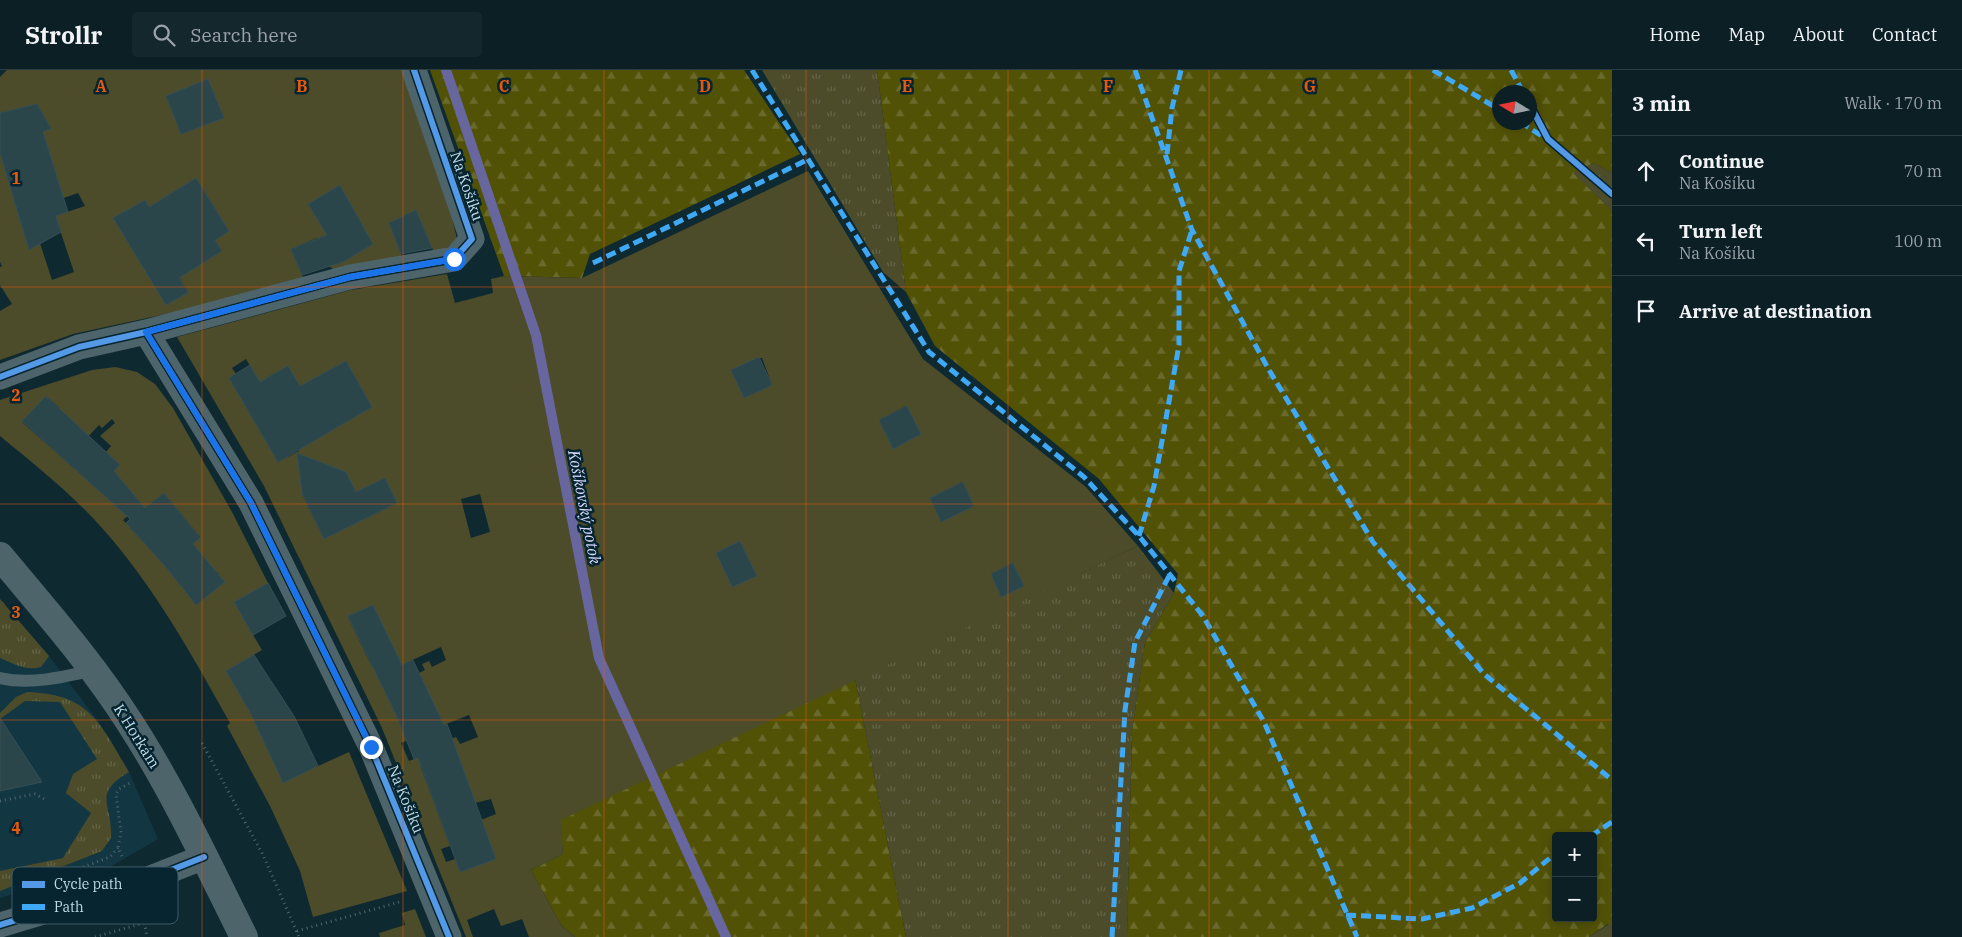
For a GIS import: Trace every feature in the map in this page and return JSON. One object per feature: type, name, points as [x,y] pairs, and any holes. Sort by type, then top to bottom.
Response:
[{"type":"main road","name":"K Horkám","points":[[0,556],[94,670],[158,767],[244,937]]},
{"type":"street","name":"Na Košíku","points":[[0,377],[79,347],[146,332],[350,277],[454,259],[472,239],[414,70]]},
{"type":"street","name":"Na Košíku","points":[[146,332],[251,503],[371,747],[449,937]]},
{"type":"street","points":[[178,867],[204,857]]},
{"type":"street","points":[[0,926],[12,922]]},
{"type":"lane","points":[[0,678],[10,680],[57,679],[94,670]]},
{"type":"path","points":[[202,742],[262,855],[299,937]]},
{"type":"path","points":[[122,856],[118,848],[121,833],[116,794],[119,788],[133,781]]},
{"type":"path","points":[[0,801],[35,794],[44,799]]},
{"type":"path","points":[[297,931],[432,893]]},
{"type":"path","points":[[96,937],[141,924]]},
{"type":"path","points":[[144,924],[147,937]]},
{"type":"shaded area","points":[[0,599],[49,656],[98,721],[129,772],[158,839],[110,867],[12,867],[12,895],[0,898]]},
{"type":"green space","points":[[7,70],[404,70],[441,172],[457,239],[436,257],[416,210],[389,223],[404,262],[338,273],[329,266],[317,238],[291,249],[303,277],[258,294],[73,334],[0,360],[0,311],[12,304],[0,285],[0,267],[2,266],[0,262],[0,146],[51,128],[37,104],[0,113],[0,77]],"holes":[[[208,79],[224,118],[181,134],[166,96]],[[196,178],[229,231],[215,240],[222,251],[167,196]],[[78,193],[85,206],[55,216],[52,202]],[[309,204],[373,244],[343,261]],[[58,224],[74,272],[52,280],[36,231]],[[160,246],[188,292],[166,305]]]},
{"type":"green space","points":[[430,70],[744,70],[800,154],[590,254],[582,278],[504,276]]},
{"type":"green space","points":[[762,70],[877,70],[906,292],[883,272]]},
{"type":"green space","points":[[877,70],[1612,70],[1612,173],[1594,163],[1573,173],[1612,211],[1612,927],[1608,924],[1589,937],[1127,937],[1132,731],[1145,643],[1174,593],[1178,574],[1099,479],[935,346],[906,292]]},
{"type":"green space","points":[[1594,163],[1612,173],[1612,211],[1572,173]]},
{"type":"green space","points":[[808,171],[923,359],[1086,487],[1138,546],[561,820],[563,854],[531,870],[561,925],[575,937],[529,937],[522,919],[501,926],[494,909],[467,920],[473,937],[466,937],[382,728],[264,486],[177,337],[351,290],[447,274],[455,303],[493,293],[491,279],[504,276],[582,278]],"holes":[[[762,358],[772,385],[744,398],[731,370]],[[246,359],[263,388],[270,384],[268,377],[288,366],[299,385],[275,399],[299,451],[278,462],[229,378],[236,374],[232,368]],[[346,361],[372,407],[343,424]],[[906,406],[921,434],[893,449],[879,420]],[[385,478],[397,503],[327,537],[321,533],[302,494],[356,492]],[[962,482],[973,506],[941,522],[930,498]],[[480,494],[490,532],[471,538],[461,499]],[[1012,563],[1024,586],[1001,597],[991,574]],[[373,605],[397,655],[372,667],[348,617]],[[441,647],[446,660],[432,667],[429,661],[422,664],[425,670],[419,673],[427,689],[377,676]],[[469,715],[478,737],[460,744],[456,737],[449,740],[450,745],[409,761],[401,743],[406,741],[402,728],[441,726]],[[456,751],[475,803],[491,799],[496,814],[468,825],[495,859],[460,872],[455,859],[446,862],[441,849],[450,846],[420,765]]]},
{"type":"green space","points":[[115,367],[137,372],[155,384],[173,408],[232,512],[268,583],[255,611],[243,618],[262,650],[226,671],[250,712],[283,782],[349,752],[407,891],[313,917],[300,871],[271,808],[227,726],[230,723],[187,647],[155,597],[121,550],[90,515],[53,480],[0,436],[0,400],[92,370]],"holes":[[[46,396],[60,408],[54,415],[83,442],[99,425],[102,428],[112,419],[115,423],[100,436],[111,446],[106,452],[119,465],[97,489],[22,422]],[[164,493],[200,537],[184,551],[213,568],[219,574],[213,580],[218,587],[196,605],[165,566],[123,520],[141,504],[145,508]]]},
{"type":"green space","points":[[1138,546],[1174,593],[1145,643],[1132,731],[1127,937],[906,937],[855,678]]},
{"type":"green space","points":[[0,599],[49,656],[41,667],[30,668],[15,665],[0,658]]},
{"type":"green space","points":[[855,678],[906,937],[575,937],[561,925],[531,870],[563,854],[560,820]]},
{"type":"green space","points":[[27,692],[48,694],[65,698],[79,705],[91,714],[101,726],[129,772],[110,787],[107,794],[106,800],[111,826],[111,838],[102,851],[61,867],[19,867],[63,858],[91,813],[66,793],[73,774],[97,759],[60,702],[25,701],[0,719],[0,713],[16,697]]},
{"type":"green space","points":[[12,869],[12,886],[0,891],[0,871]]},
{"type":"green space","points":[[415,909],[426,937],[380,937],[379,933],[405,925],[402,913]]},
{"type":"green space","points":[[1609,924],[1612,927],[1612,937],[1589,937]]},
{"type":"building","points":[[208,79],[224,118],[181,134],[166,96]]},
{"type":"building","points":[[37,104],[51,129],[43,132],[68,212],[56,216],[61,232],[29,250],[0,153],[0,113]]},
{"type":"building","points":[[196,178],[229,231],[215,240],[222,251],[179,278],[188,293],[166,305],[113,218],[145,200],[149,207]]},
{"type":"building","points":[[340,185],[373,244],[343,262],[302,275],[291,249],[327,235],[308,204]]},
{"type":"building","points":[[416,210],[432,248],[401,254],[389,223]]},
{"type":"building","points":[[759,357],[772,385],[744,398],[731,370]]},
{"type":"building","points":[[346,361],[372,407],[278,462],[229,378],[250,365],[260,382],[288,366],[300,386]]},
{"type":"building","points":[[46,396],[120,465],[114,471],[145,508],[164,493],[200,538],[193,544],[225,582],[196,605],[165,566],[126,523],[130,519],[22,421]]},
{"type":"building","points":[[907,406],[921,434],[893,449],[879,420]]},
{"type":"building","points":[[297,453],[346,472],[356,492],[385,478],[397,503],[324,539],[302,493]]},
{"type":"building","points":[[963,482],[974,506],[941,522],[930,498]]},
{"type":"building","points":[[740,541],[757,576],[732,587],[716,553]]},
{"type":"building","points":[[1013,563],[1024,586],[1001,597],[991,574]]},
{"type":"building","points":[[268,583],[286,616],[253,635],[234,602]]},
{"type":"building","points":[[373,605],[402,665],[413,660],[444,725],[447,724],[496,859],[460,872],[418,758],[414,759],[396,715],[348,616]]},
{"type":"building","points":[[254,655],[294,716],[318,766],[283,783],[250,712],[226,671]]},
{"type":"building","points":[[0,718],[42,782],[0,791]]},
{"type":"waterway","name":"Košíkovský potok","points":[[446,70],[536,335],[599,658],[726,937]]},
{"type":"marked path","points":[[752,70],[929,352],[1084,477],[1139,536],[1203,616],[1264,722],[1357,937]]},
{"type":"marked path","points":[[1135,70],[1192,230],[1269,370],[1373,542],[1484,674],[1612,780]]},
{"type":"marked path","points":[[1167,154],[1172,108],[1181,70]]},
{"type":"marked path","points":[[1433,70],[1492,105]]},
{"type":"marked path","points":[[1511,70],[1519,85]]},
{"type":"marked path","points":[[1532,130],[1545,138]]},
{"type":"marked path","points":[[593,263],[809,159]]},
{"type":"marked path","points":[[1139,536],[1154,486],[1179,345],[1179,271],[1192,230]]},
{"type":"marked path","points":[[1112,937],[1125,710],[1135,642],[1169,576]]},
{"type":"marked path","points":[[1597,832],[1612,822]]},
{"type":"marked path","points":[[1346,915],[1422,919],[1472,908],[1520,883],[1552,856]]},
{"type":"cycle path","points":[[0,377],[79,347],[146,332],[350,277],[454,259],[472,239],[414,70]]},
{"type":"cycle path","points":[[1537,118],[1548,139],[1612,194]]},
{"type":"cycle path","points":[[146,332],[251,503],[371,747],[449,937]]},
{"type":"cycle path","points":[[178,867],[204,857]]},
{"type":"cycle path","points":[[0,925],[12,921]]},
{"type":"route","points":[[371,747],[251,503],[146,332],[350,277],[454,259]]}]
